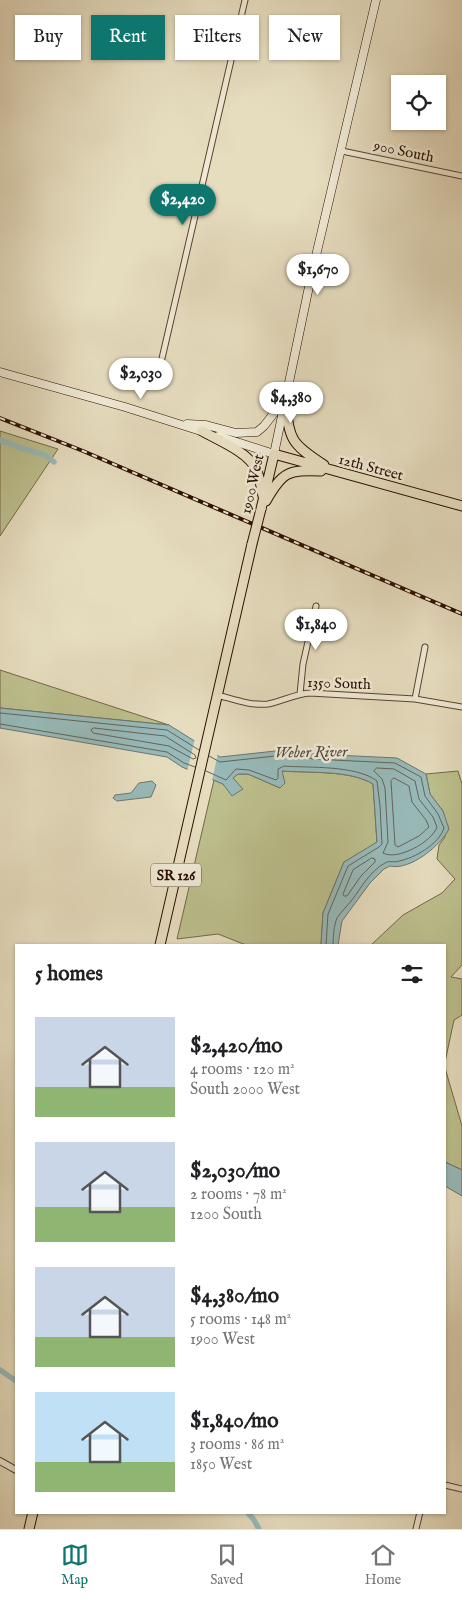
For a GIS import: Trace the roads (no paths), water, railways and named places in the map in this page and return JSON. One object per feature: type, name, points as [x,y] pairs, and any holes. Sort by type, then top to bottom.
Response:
[{"type":"main road","name":"1900 West","points":[[160,944],[274,454],[310,277],[342,151],[376,0]]},
{"type":"main road","points":[[0,372],[176,423],[274,454]]},
{"type":"main road","points":[[176,423],[206,425],[236,434],[257,432],[264,426],[285,398]]},
{"type":"main road","points":[[285,398],[292,439],[297,446],[335,471]]},
{"type":"main road","points":[[202,431],[238,451],[252,462],[257,470],[264,497]]},
{"type":"main road","name":"12th Street","points":[[274,454],[462,506]]},
{"type":"main road","points":[[260,510],[276,484],[287,474],[297,471],[335,471]]},
{"type":"main road","points":[[29,1529],[33,1514]]},
{"type":"street","points":[[158,380],[246,0]]},
{"type":"street","name":"900 South","points":[[342,151],[462,176]]},
{"type":"street","points":[[300,694],[303,664],[316,606]]},
{"type":"street","points":[[415,699],[425,647]]},
{"type":"street","name":"1350 South","points":[[217,695],[256,704],[269,704],[300,694],[415,699],[462,707]]},
{"type":"street","points":[[0,1461],[15,1469]]},
{"type":"street","points":[[446,1485],[462,1489]]},
{"type":"street","points":[[416,1529],[420,1514]]},
{"type":"water","points":[[0,708],[169,725],[220,757],[294,749],[314,754],[397,758],[426,774],[430,794],[443,811],[449,829],[432,849],[415,861],[407,865],[390,866],[384,869],[370,883],[342,921],[338,944],[321,944],[323,913],[344,862],[377,842],[373,784],[342,774],[282,771],[285,783],[280,788],[248,774],[238,774],[233,778],[243,789],[232,796],[223,784],[182,767],[167,757],[0,728]]},
{"type":"water","points":[[152,781],[156,785],[151,797],[117,801],[113,798],[115,795],[131,793],[139,783]]},
{"type":"water","points":[[446,1162],[462,1170],[462,1196],[446,1187]]},
{"type":"waterway","points":[[0,440],[42,454],[54,462]]},
{"type":"waterway","points":[[0,1370],[15,1380]]},
{"type":"waterway","points":[[249,1514],[259,1529]]},
{"type":"railway","points":[[0,418],[83,451],[462,614]]},
{"type":"water label","name":"Weber River","points":[[311,751]]}]
